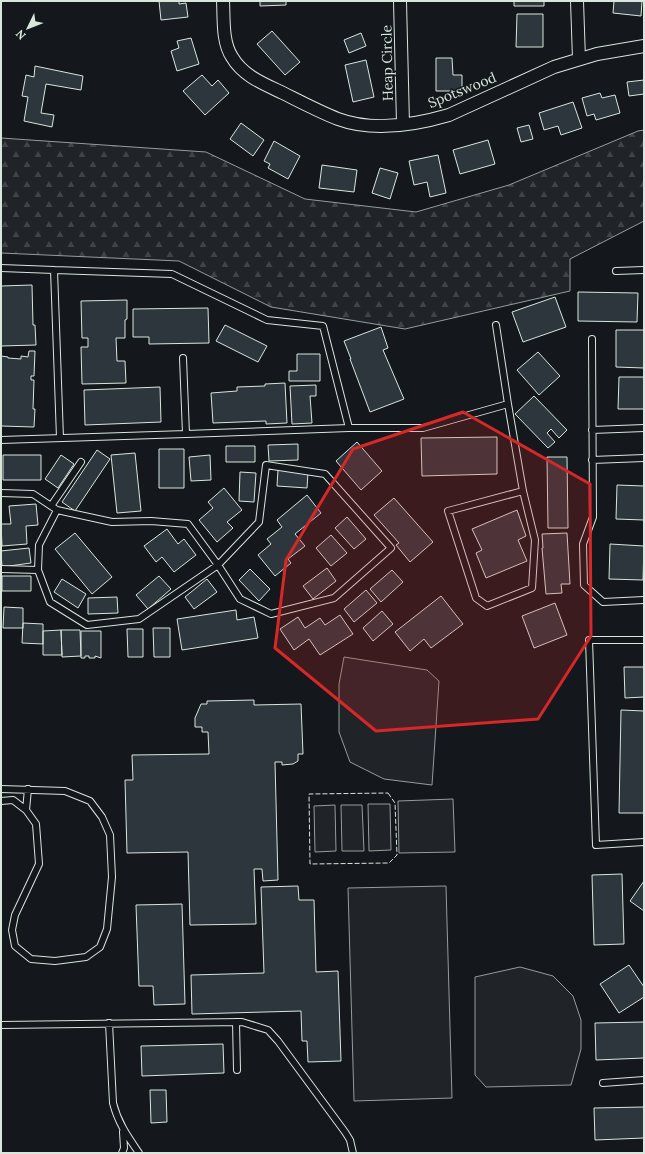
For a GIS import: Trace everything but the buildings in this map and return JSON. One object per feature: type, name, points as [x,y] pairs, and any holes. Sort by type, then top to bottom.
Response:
[{"type":"street","name":"Spotswood","points":[[223,1],[224,33],[231,57],[242,71],[258,81],[339,119],[376,125],[403,124],[431,120],[449,115],[554,67],[597,54],[644,46]]},
{"type":"street","name":"Heap Circle","points":[[400,1],[403,124]]},
{"type":"street","points":[[577,1],[579,59]]},
{"type":"lane","points":[[1,268],[172,274],[268,320],[323,326],[349,428]]},
{"type":"lane","points":[[54,270],[60,438]]},
{"type":"lane","points":[[616,271],[644,270]]},
{"type":"lane","points":[[496,325],[523,491],[535,540],[532,588],[487,606],[476,598],[448,511],[523,491]]},
{"type":"lane","points":[[592,339],[593,517],[584,544],[584,585],[603,602],[644,600]]},
{"type":"lane","points":[[183,358],[186,434]]},
{"type":"lane","points":[[1,440],[349,428],[423,428],[508,404]]},
{"type":"lane","points":[[592,430],[644,428]]},
{"type":"lane","points":[[592,460],[644,458]]},
{"type":"lane","points":[[51,506],[81,462]]},
{"type":"lane","points":[[1,493],[33,494],[57,510],[112,522],[151,521],[188,524],[218,565],[240,599],[272,614],[334,598],[391,548],[325,474],[266,465],[259,522],[218,565],[139,619],[87,625],[50,602],[38,570],[39,545],[57,510]]},
{"type":"lane","points":[[1,569],[38,570]]},
{"type":"lane","points":[[644,640],[589,640],[596,845],[644,842]]},
{"type":"lane","points":[[1,789],[65,791],[90,801],[102,817],[110,835],[112,877],[107,929],[100,947],[86,957],[55,961],[31,959],[15,946],[12,930],[15,915],[39,864],[36,824],[26,810],[13,800],[1,801]]},
{"type":"lane","points":[[26,810],[28,789]]},
{"type":"lane","points":[[236,1022],[237,1070]]},
{"type":"lane","points":[[1,1025],[242,1022],[268,1030],[278,1041],[350,1140],[353,1153]]},
{"type":"lane","points":[[110,1023],[113,1103],[116,1116],[123,1130],[139,1153]]},
{"type":"lane","points":[[603,1083],[644,1080]]},
{"type":"lane","points":[[122,1153],[124,1148],[123,1130]]},
{"type":"highlighted area","points":[[463,412],[590,484],[591,636],[538,719],[376,731],[275,648],[286,560],[353,449]]},
{"type":"green space","points":[[644,130],[644,221],[570,259],[570,291],[405,329],[271,307],[179,261],[1,253],[1,138],[206,152],[305,199],[416,212],[509,185],[638,131]]},
{"type":"green space","points":[[344,657],[427,670],[439,681],[432,785],[384,779],[350,762],[339,732],[339,684]]},
{"type":"green space","points":[[453,799],[455,852],[399,853],[398,801]]},
{"type":"green space","points":[[368,804],[390,804],[391,850],[369,851]]},
{"type":"green space","points":[[335,805],[336,851],[315,852],[314,806]]},
{"type":"green space","points":[[341,805],[362,805],[364,851],[342,851]]},
{"type":"green space","points":[[446,886],[452,1098],[354,1101],[348,888]]},
{"type":"green space","points":[[520,967],[553,976],[573,996],[581,1020],[581,1049],[571,1085],[486,1087],[475,1075],[475,977]]},
{"type":"fence","points":[[388,793],[395,803],[397,855],[389,863],[310,864],[309,794],[388,793]]}]
